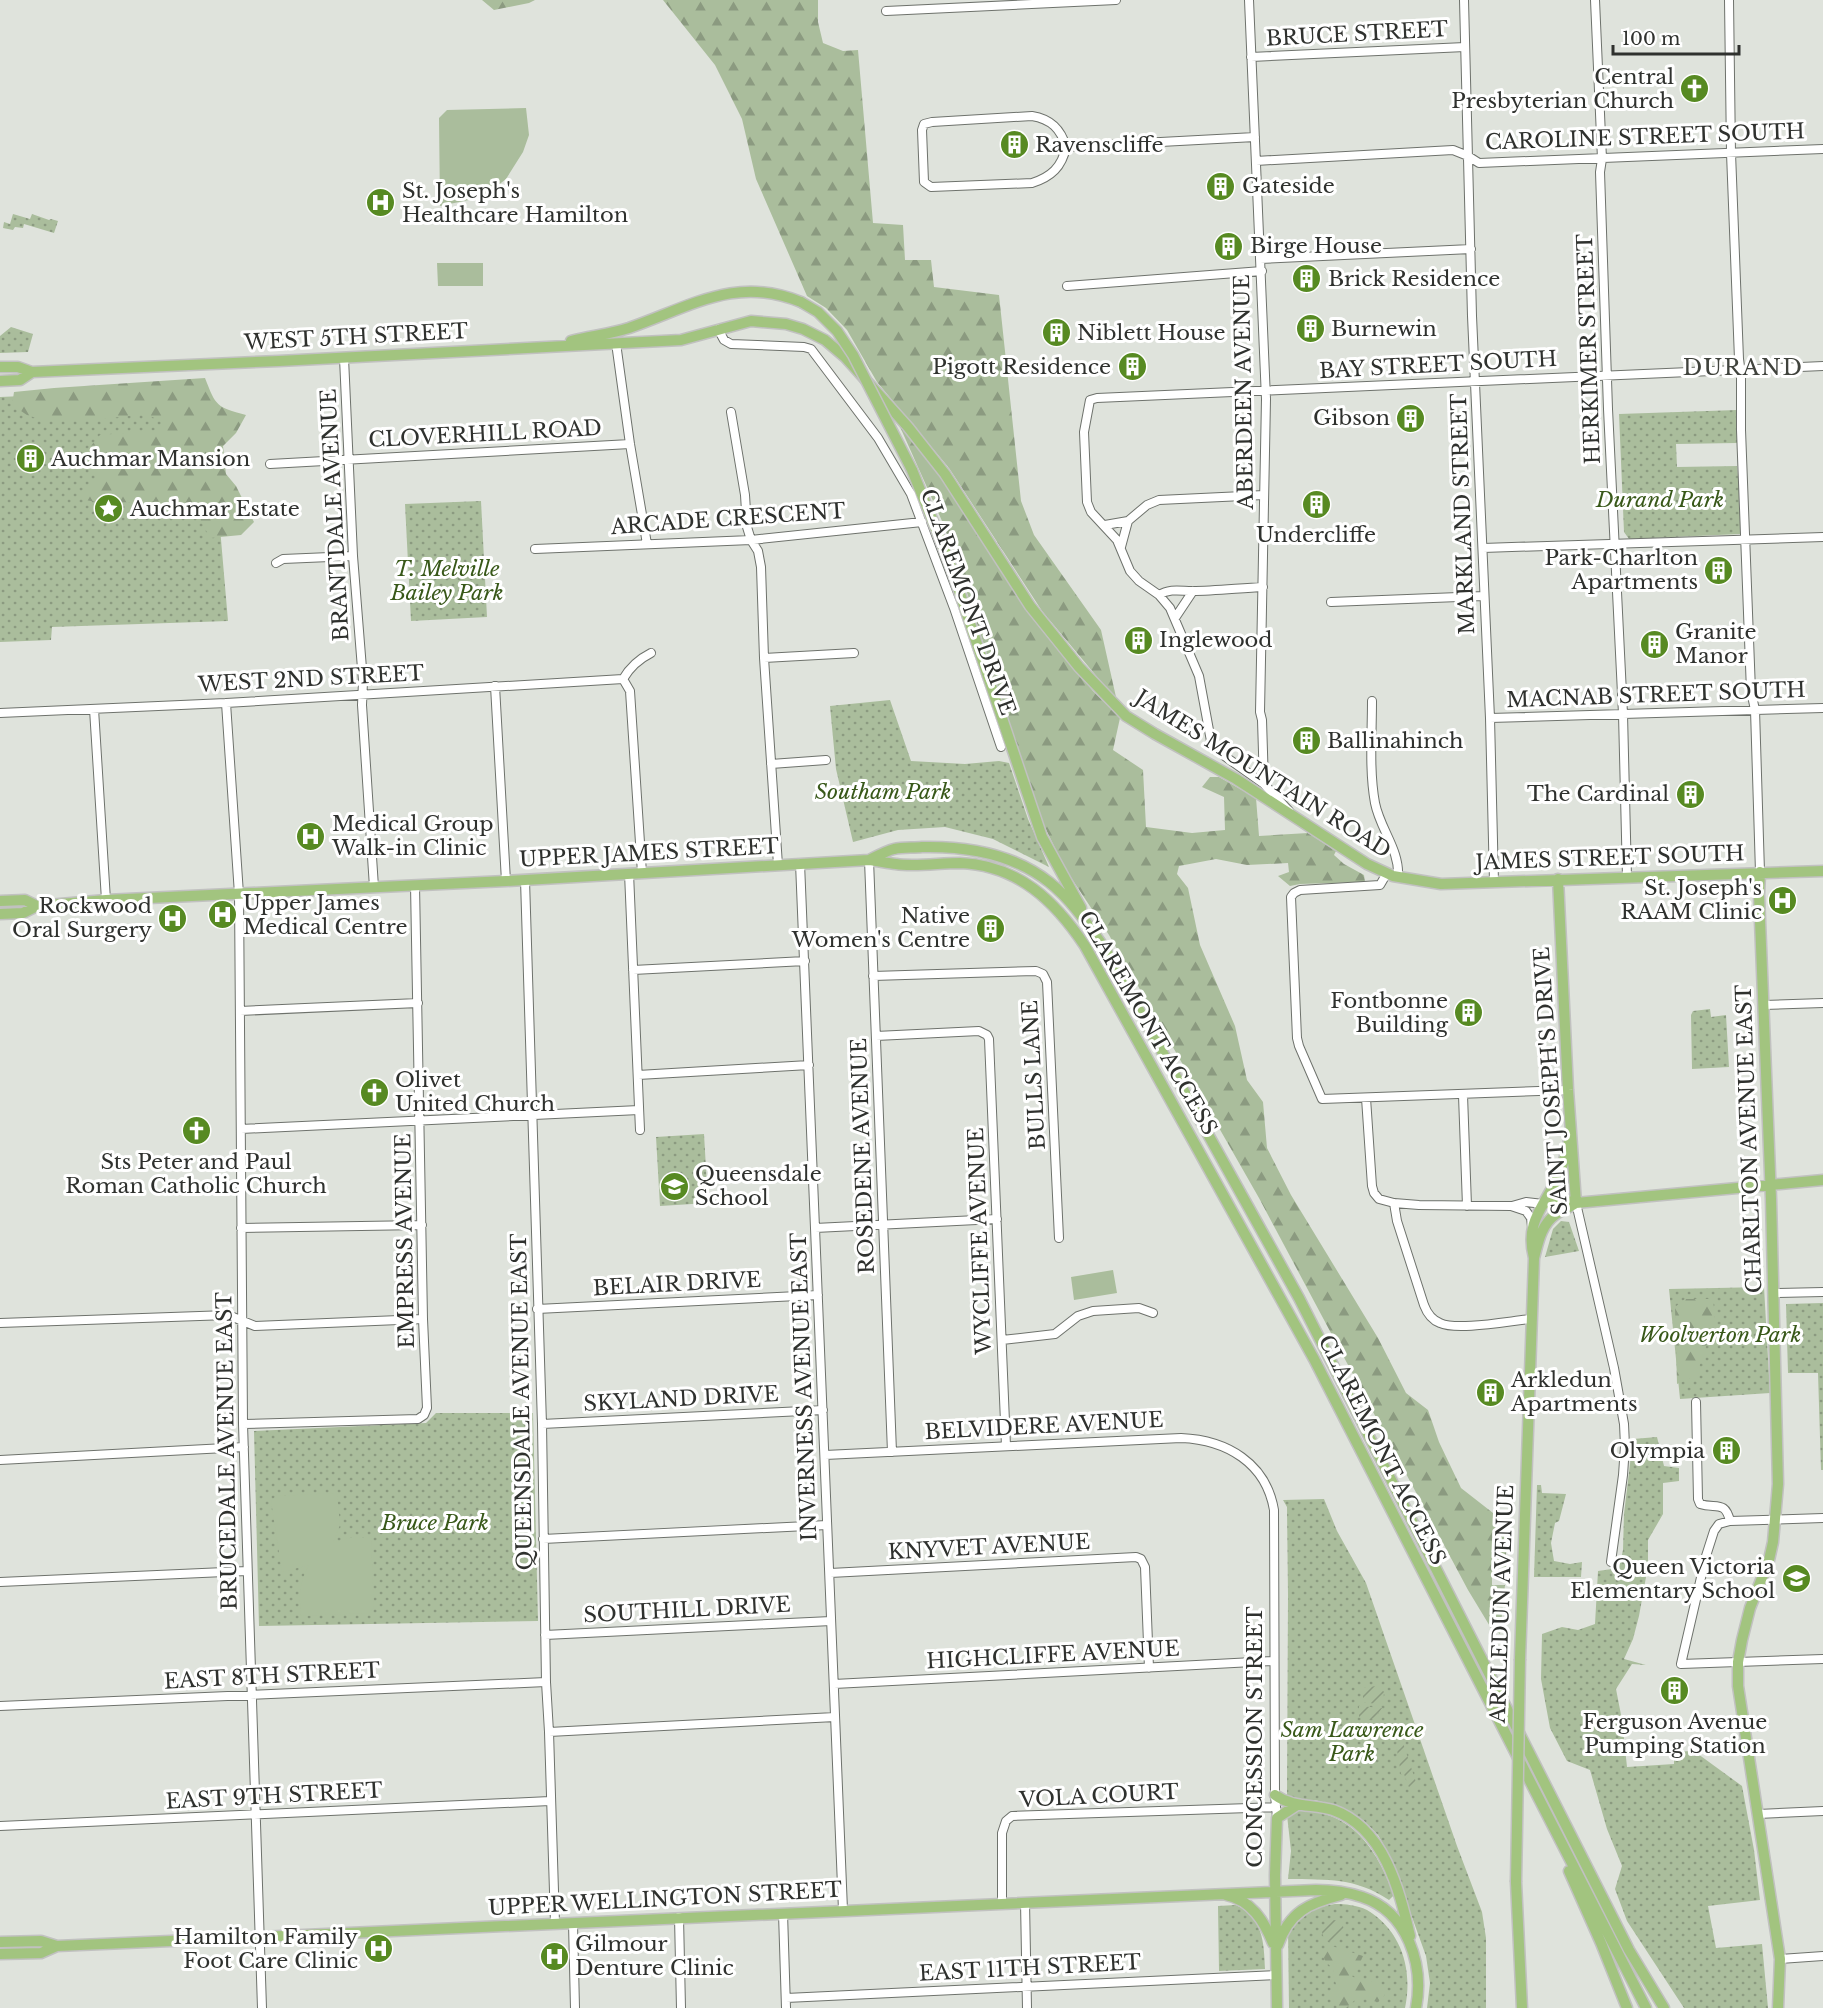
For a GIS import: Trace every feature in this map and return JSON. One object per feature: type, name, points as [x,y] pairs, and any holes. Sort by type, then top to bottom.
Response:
[{"type":"main road","points":[[550,347],[597,334],[627,329],[732,293],[750,291],[769,291],[801,302],[818,312],[837,331],[853,355],[912,470],[949,561],[1042,837],[1105,949]]},
{"type":"main road","name":"JAMES MOUNTAIN ROAD","points":[[681,339],[751,321],[763,321],[803,329],[832,346],[875,388],[932,457],[968,508],[1030,606],[1104,694],[1133,721],[1211,764],[1290,812],[1367,864],[1398,877]]},
{"type":"main road","name":"WEST 5TH STREET","points":[[0,367],[18,367],[32,372],[344,358],[681,339]]},
{"type":"main road","name":"WEST 5TH STREET","points":[[0,381],[20,380],[32,372]]},
{"type":"main road","name":"CLAREMONT ACCESS","points":[[869,860],[895,849],[935,847],[969,849],[1000,856],[1035,873],[1055,887],[1073,905],[1105,949],[1299,1298],[1629,1950],[1664,2008]]},
{"type":"main road","name":"CLAREMONT ACCESS","points":[[869,860],[898,865],[962,863],[990,867],[1028,885],[1062,913],[1070,924],[1099,970],[1314,1359],[1646,2008]]},
{"type":"main road","name":"UPPER JAMES STREET","points":[[0,914],[23,913],[37,906],[106,900],[506,881],[869,860]]},
{"type":"main road","name":"JAMES STREET SOUTH","points":[[1398,877],[1441,884],[1823,871]]},
{"type":"main road","name":"CHARLTON AVENUE EAST","points":[[1760,872],[1758,895],[1774,1293],[1778,1484],[1769,1560],[1750,1608],[1738,1662],[1741,1712],[1780,1959],[1779,2008]]},
{"type":"main road","name":"SAINT JOSEPH'S DRIVE","points":[[1558,879],[1576,1203]]},
{"type":"main road","name":"UPPER JAMES STREET","points":[[0,901],[25,900],[37,906]]},
{"type":"main road","name":"ARKLEDUN AVENUE","points":[[1522,2008],[1516,1882],[1520,1659],[1530,1318],[1534,1258],[1530,1244],[1532,1227],[1561,1170],[1571,1133]]},
{"type":"main road","points":[[1543,1204],[1561,1200],[1576,1203],[1823,1180]]},
{"type":"main road","points":[[1534,1258],[1540,1236],[1547,1222],[1576,1203]]},
{"type":"main road","points":[[1276,1807],[1282,1800],[1297,1805]]},
{"type":"main road","points":[[1276,1807],[1297,1805],[1324,1808],[1340,1813],[1354,1821],[1370,1836],[1384,1856],[1403,1908],[1419,1969],[1420,1990],[1416,2008]]},
{"type":"main road","name":"CONCESSION STREET","points":[[1276,1807],[1277,2008]]},
{"type":"main road","points":[[1550,1821],[1573,1883],[1601,1943],[1627,2008]]},
{"type":"main road","name":"UPPER WELLINGTON STREET","points":[[0,1942],[41,1941],[57,1946],[1002,1902],[1316,1890],[1364,1897],[1387,1912],[1404,1931],[1413,1948]]},
{"type":"main road","points":[[1214,1893],[1233,1896],[1248,1905],[1261,1919],[1276,1951]]},
{"type":"main road","points":[[1276,1951],[1281,1935],[1294,1915],[1306,1907],[1348,1893]]},
{"type":"main road","name":"UPPER WELLINGTON STREET","points":[[0,1954],[41,1953],[57,1946]]},
{"type":"street","points":[[886,10],[1116,0]]},
{"type":"street","name":"ABERDEEN AVENUE","points":[[1249,0],[1266,399],[1260,712],[1264,784]]},
{"type":"street","name":"MARKLAND STREET","points":[[1464,0],[1475,382],[1490,718],[1494,882]]},
{"type":"street","name":"HERKIMER STREET","points":[[1595,0],[1602,159],[1600,183],[1623,714],[1627,877]]},
{"type":"street","points":[[1729,0],[1731,153],[1760,872]]},
{"type":"street","name":"BRUCE STREET","points":[[1251,57],[1465,46]]},
{"type":"street","points":[[1040,117],[1058,129],[1066,147],[1064,157],[1056,170],[1045,179],[1032,183],[931,187],[924,182],[922,130],[924,124],[932,122],[1040,117]]},
{"type":"street","points":[[1066,147],[1255,137]]},
{"type":"street","name":"CAROLINE STREET SOUTH","points":[[1256,161],[1453,150],[1479,163],[1823,149]]},
{"type":"street","points":[[1260,259],[1471,249]]},
{"type":"street","points":[[1067,286],[1262,271]]},
{"type":"street","name":"CLAREMONT DRIVE","points":[[718,329],[724,340],[731,344],[811,349],[878,438],[911,494],[1001,747]]},
{"type":"street","points":[[616,344],[647,544]]},
{"type":"street","name":"BRANTDALE AVENUE","points":[[344,358],[353,556],[363,681],[374,886]]},
{"type":"street","name":"BAY STREET SOUTH","points":[[1105,525],[1091,512],[1087,502],[1084,432],[1090,400],[1097,398],[1823,366]]},
{"type":"street","points":[[731,412],[745,495],[747,527],[758,552],[761,567],[764,658],[778,865]]},
{"type":"street","name":"CLOVERHILL ROAD","points":[[270,464],[630,444]]},
{"type":"street","points":[[1105,525],[1128,520],[1147,505],[1159,500],[1264,495]]},
{"type":"street","points":[[1121,548],[1128,520]]},
{"type":"street","name":"ARCADE CRESCENT","points":[[535,549],[751,540],[922,522]]},
{"type":"street","points":[[1105,525],[1114,534],[1130,571],[1139,581],[1166,601],[1175,618],[1203,689],[1209,736],[1214,746],[1264,784],[1290,812]]},
{"type":"street","points":[[1483,548],[1823,537]]},
{"type":"street","points":[[276,563],[283,559],[353,556]]},
{"type":"street","points":[[1160,595],[1164,592],[1181,590],[1263,587]]},
{"type":"street","points":[[1175,618],[1193,591]]},
{"type":"street","points":[[1331,602],[1484,596]]},
{"type":"street","points":[[642,873],[630,691],[623,679],[640,659],[651,652]]},
{"type":"street","points":[[764,658],[854,653]]},
{"type":"street","name":"WEST 2ND STREET","points":[[0,713],[226,703],[623,679]]},
{"type":"street","points":[[495,686],[506,881]]},
{"type":"street","points":[[1372,701],[1374,801],[1397,859],[1398,877]]},
{"type":"street","name":"BRUCEDALE AVENUE EAST","points":[[226,703],[239,894],[243,1424],[262,2008]]},
{"type":"street","name":"MACNAB STREET SOUTH","points":[[1490,718],[1823,708]]},
{"type":"street","points":[[94,709],[106,900]]},
{"type":"street","points":[[771,764],[826,760]]},
{"type":"street","name":"ROSEDENE AVENUE","points":[[869,860],[892,1452]]},
{"type":"street","name":"INVERNESS AVENUE EAST","points":[[800,863],[843,1910]]},
{"type":"street","points":[[629,873],[640,1130]]},
{"type":"street","points":[[1387,873],[1382,884],[1378,886],[1300,890],[1294,892],[1291,897],[1297,1038],[1322,1099],[1568,1090]]},
{"type":"street","name":"QUEENSDALE AVENUE EAST","points":[[525,880],[542,1424],[546,1682],[555,1923]]},
{"type":"street","name":"EMPRESS AVENUE","points":[[243,1424],[418,1419],[424,1415],[427,1408],[423,1319],[415,885]]},
{"type":"street","points":[[633,970],[805,961]]},
{"type":"street","name":"BULLS LANE","points":[[873,976],[1036,971],[1043,974],[1047,982],[1059,1238]]},
{"type":"street","points":[[1764,1005],[1823,1002]]},
{"type":"street","points":[[240,1011],[418,1003]]},
{"type":"street","name":"WYCLIFFE AVENUE","points":[[876,1036],[979,1031],[987,1035],[1006,1446]]},
{"type":"street","points":[[638,1075],[809,1065]]},
{"type":"street","points":[[1463,1095],[1467,1206]]},
{"type":"street","points":[[1366,1098],[1372,1189],[1381,1200],[1394,1203],[1467,1206],[1511,1206],[1526,1202],[1543,1204]]},
{"type":"street","points":[[241,1129],[639,1110]]},
{"type":"street","points":[[1394,1203],[1397,1221],[1424,1305],[1436,1321],[1449,1326],[1461,1326],[1530,1318]]},
{"type":"street","name":"SAINT JOSEPH'S DRIVE","points":[[1576,1203],[1614,1368],[1624,1424],[1623,1475],[1611,1562]]},
{"type":"street","points":[[1511,1206],[1526,1211],[1531,1218],[1532,1227]]},
{"type":"street","points":[[815,1228],[997,1219]]},
{"type":"street","points":[[241,1228],[422,1225]]},
{"type":"street","points":[[1774,1293],[1823,1292]]},
{"type":"street","name":"BELAIR DRIVE","points":[[537,1309],[818,1295]]},
{"type":"street","points":[[1002,1340],[1055,1334],[1078,1317],[1093,1311],[1132,1308],[1153,1313]]},
{"type":"street","points":[[0,1323],[228,1315],[255,1326],[423,1319]]},
{"type":"street","points":[[1696,1402],[1698,1499],[1704,1506],[1725,1509],[1730,1521]]},
{"type":"street","name":"SKYLAND DRIVE","points":[[542,1424],[823,1410]]},
{"type":"street","name":"BELVIDERE AVENUE","points":[[825,1455],[1191,1439],[1226,1449],[1246,1459],[1257,1470]]},
{"type":"street","points":[[0,1460],[244,1447]]},
{"type":"street","name":"CONCESSION STREET","points":[[1257,1470],[1268,1484],[1274,1510],[1276,1807]]},
{"type":"street","points":[[1823,1518],[1730,1521],[1719,1524],[1708,1547],[1681,1664],[1823,1659]]},
{"type":"street","points":[[543,1539],[827,1525]]},
{"type":"street","name":"KNYVET AVENUE","points":[[830,1573],[1136,1557],[1141,1559],[1145,1568],[1149,1668]]},
{"type":"street","points":[[0,1582],[247,1571]]},
{"type":"street","name":"SOUTHILL DRIVE","points":[[545,1635],[831,1621]]},
{"type":"street","name":"HIGHCLIFFE AVENUE","points":[[834,1684],[1274,1661]]},
{"type":"street","name":"EAST 8TH STREET","points":[[0,1706],[546,1682]]},
{"type":"street","points":[[549,1732],[835,1717]]},
{"type":"street","name":"EAST 9TH STREET","points":[[0,1826],[550,1801]]},
{"type":"street","name":"VOLA COURT","points":[[1002,1902],[1002,1833],[1006,1821],[1012,1816],[1276,1807]]},
{"type":"street","points":[[1758,1814],[1823,1811]]},
{"type":"street","points":[[1024,1902],[1027,2008]]},
{"type":"street","points":[[783,1913],[786,2008]]},
{"type":"street","points":[[679,1917],[681,2008]]},
{"type":"street","points":[[573,1923],[575,2008]]},
{"type":"street","points":[[1780,1959],[1823,1956]]},
{"type":"street","name":"EAST 11TH STREET","points":[[786,1998],[1276,1975]]},
{"type":"green space","points":[[482,0],[535,0],[494,10]]},
{"type":"green space","points":[[663,0],[818,0],[818,22],[823,43],[843,51],[858,50],[873,223],[903,225],[905,260],[931,260],[934,287],[999,295],[1021,501],[1034,535],[1101,630],[1116,697],[1042,611],[949,468],[877,382],[847,330],[826,308],[807,296],[756,179],[742,119],[715,65]]},
{"type":"green space","points":[[526,108],[529,135],[523,152],[506,179],[483,197],[440,206],[439,118],[447,110]]},
{"type":"green space","points":[[13,214],[30,219],[32,214],[58,221],[54,233],[24,224],[23,228],[15,227],[13,230],[3,228],[4,222],[10,224]]},
{"type":"green space","points":[[437,263],[483,263],[483,286],[438,286]]},
{"type":"green space","points":[[11,327],[33,334],[28,352],[0,353],[0,336]]},
{"type":"green space","points":[[205,378],[218,404],[228,410],[246,415],[236,433],[223,446],[226,474],[236,486],[254,522],[241,535],[210,538],[193,506],[180,503],[85,500],[80,492],[97,483],[90,447],[100,435],[162,430],[164,422],[145,414],[85,421],[65,419],[45,421],[27,415],[12,405],[14,392]]},
{"type":"green space","name":"Auchmar Estate","points":[[208,388],[228,621],[52,627],[51,640],[0,642],[0,397]]},
{"type":"green space","name":"Durand Park","points":[[1737,410],[1737,443],[1676,444],[1677,467],[1737,466],[1743,528],[1740,534],[1629,539],[1624,532],[1619,414]]},
{"type":"green space","points":[[897,420],[945,480],[1034,618],[1093,691],[1120,718],[1113,750],[1143,770],[1146,827],[1192,833],[1225,830],[1224,797],[1202,787],[1210,777],[1219,777],[1256,798],[1259,836],[1308,833],[1336,851],[1334,855],[1344,864],[1364,875],[1365,882],[1290,886],[1278,876],[1289,872],[1288,863],[1247,865],[1216,859],[1179,866],[1177,874],[1188,888],[1200,945],[1235,1026],[1247,1080],[1263,1102],[1267,1148],[1291,1195],[1378,1338],[1406,1393],[1428,1410],[1439,1442],[1461,1488],[1493,1513],[1506,1541],[1506,1567],[1492,1568],[1492,1585],[1505,1585],[1500,1634],[1491,1628],[1468,1590],[1259,1198],[1109,935],[1064,867],[1041,819],[942,521]]},
{"type":"green space","name":"T. Melville Bailey Park","points":[[481,501],[487,617],[411,621],[405,504]]},
{"type":"green space","name":"Southam Park","points":[[890,700],[911,761],[965,764],[999,761],[1009,763],[1028,819],[1049,867],[993,839],[945,827],[898,830],[853,842],[836,769],[830,706]]},
{"type":"green space","points":[[1710,1009],[1711,1017],[1726,1015],[1729,1067],[1692,1069],[1691,1015],[1693,1011]]},
{"type":"green space","points":[[704,1134],[708,1203],[660,1206],[656,1137]]},
{"type":"green space","points":[[1561,1221],[1569,1222],[1579,1251],[1545,1257],[1553,1229]]},
{"type":"green space","points":[[1113,1270],[1117,1293],[1074,1300],[1071,1277]]},
{"type":"green space","name":"Woolverton Park","points":[[1764,1287],[1770,1393],[1680,1399],[1669,1289]]},
{"type":"green space","points":[[1685,1299],[1713,1299],[1715,1320],[1696,1376],[1677,1384],[1675,1307]]},
{"type":"green space","points":[[1823,1303],[1823,1470],[1821,1470],[1818,1373],[1788,1373],[1786,1304]]},
{"type":"green space","name":"Bruce Park","points":[[436,1413],[533,1413],[538,1621],[259,1626],[254,1431],[426,1423]]},
{"type":"green space","points":[[1657,1437],[1664,1466],[1679,1468],[1679,1481],[1663,1483],[1663,1514],[1648,1540],[1648,1566],[1639,1616],[1633,1639],[1624,1659],[1646,1665],[1632,1664],[1616,1689],[1627,1767],[1674,1764],[1674,1752],[1691,1751],[1691,1754],[1698,1754],[1742,1786],[1754,1850],[1760,1900],[1708,1906],[1716,1948],[1762,1944],[1768,2008],[1684,2008],[1627,1921],[1615,1889],[1622,1866],[1607,1829],[1590,1770],[1567,1761],[1550,1728],[1541,1679],[1542,1634],[1562,1627],[1578,1630],[1595,1624],[1598,1571],[1619,1568],[1623,1550],[1624,1514],[1633,1439]]},
{"type":"green space","points":[[1537,1485],[1541,1485],[1542,1493],[1566,1494],[1559,1521],[1555,1523],[1551,1543],[1554,1561],[1570,1564],[1582,1562],[1581,1577],[1534,1577]]},
{"type":"green space","points":[[337,1493],[340,1525],[333,1543],[350,1538],[371,1538],[374,1607],[369,1613],[301,1616],[300,1590],[309,1565],[282,1572],[271,1501],[276,1496]]},
{"type":"green space","name":"Sam Lawrence Park","points":[[1324,1499],[1337,1531],[1366,1583],[1482,1912],[1486,1938],[1486,2008],[1427,2008],[1430,1983],[1426,1956],[1390,1856],[1378,1835],[1364,1821],[1343,1808],[1315,1800],[1292,1801],[1287,1797],[1287,1507],[1283,1500]]},
{"type":"green space","points":[[1376,1686],[1384,1692],[1383,1705],[1363,1702],[1363,1688]]},
{"type":"green space","points":[[1359,1706],[1382,1708],[1376,1717],[1368,1720],[1359,1717]]},
{"type":"green space","points":[[1403,1743],[1417,1785],[1416,1788],[1410,1790],[1404,1774],[1401,1774],[1396,1744]]},
{"type":"green space","points":[[1297,1810],[1317,1812],[1333,1817],[1360,1835],[1379,1862],[1394,1895],[1389,1900],[1364,1887],[1341,1881],[1288,1879],[1291,1851],[1287,1815]]},
{"type":"green space","points":[[1335,1904],[1351,1905],[1367,1910],[1389,1929],[1397,1940],[1406,1966],[1405,2008],[1289,2008],[1288,1929],[1309,1912]]},
{"type":"green space","points":[[1236,1905],[1245,1910],[1257,1924],[1263,1940],[1265,1969],[1219,1971],[1218,1906]]},
{"type":"green space","points":[[1333,1920],[1341,1923],[1344,1931],[1341,1939],[1333,1942],[1325,1939],[1322,1931],[1325,1923]]},
{"type":"green space","points":[[1332,1946],[1363,1956],[1358,1967],[1349,1973],[1353,1977],[1379,1983],[1385,1995],[1378,2002],[1364,1996],[1346,2008],[1336,2006],[1331,1998],[1337,1987],[1333,1968],[1324,1958],[1325,1949]]},
{"type":"place","name":"Central Presbyterian Church","points":[[1695,89]]},
{"type":"place","name":"Ravenscliffe","points":[[1014,145]]},
{"type":"place","name":"Gateside","points":[[1221,186]]},
{"type":"place","name":"St. Joseph's Healthcare Hamilton","points":[[381,203]]},
{"type":"place","name":"Birge House","points":[[1229,246]]},
{"type":"place","name":"Brick Residence","points":[[1307,279]]},
{"type":"place","name":"Burnewin","points":[[1310,329]]},
{"type":"place","name":"Niblett House","points":[[1056,333]]},
{"type":"place","name":"Pigott Residence","points":[[1132,367]]},
{"type":"place","name":"Gibson","points":[[1411,418]]},
{"type":"place","name":"Auchmar Mansion","points":[[30,459]]},
{"type":"place","name":"Undercliffe","points":[[1316,504]]},
{"type":"place","name":"Auchmar Estate","points":[[109,509]]},
{"type":"place","name":"Park-Charlton Apartments","points":[[1719,570]]},
{"type":"place","name":"Inglewood","points":[[1138,640]]},
{"type":"place","name":"Granite Manor","points":[[1654,644]]},
{"type":"place","name":"Ballinahinch","points":[[1306,741]]},
{"type":"place","name":"The Cardinal","points":[[1690,794]]},
{"type":"place","name":"Medical Group Walk-in Clinic","points":[[311,836]]},
{"type":"place","name":"St. Joseph's RAAM Clinic","points":[[1783,900]]},
{"type":"place","name":"Upper James Medical Centre","points":[[222,915]]},
{"type":"place","name":"Rockwood Oral Surgery","points":[[173,918]]},
{"type":"place","name":"Native Women's Centre","points":[[991,928]]},
{"type":"place","name":"Fontbonne Building","points":[[1469,1013]]},
{"type":"place","name":"Olivet United Church","points":[[374,1092]]},
{"type":"place","name":"Sts Peter and Paul Roman Catholic Church","points":[[196,1131]]},
{"type":"place","name":"Queensdale School","points":[[674,1186]]},
{"type":"place","name":"Arkledun Apartments","points":[[1490,1392]]},
{"type":"place","name":"Olympia","points":[[1726,1451]]},
{"type":"place","name":"Queen Victoria Elementary School","points":[[1796,1579]]},
{"type":"place","name":"Ferguson Avenue Pumping Station","points":[[1675,1691]]},
{"type":"place","name":"Hamilton Family Foot Care Clinic","points":[[379,1949]]},
{"type":"place","name":"Gilmour Denture Clinic","points":[[554,1956]]},
{"type":"district","name":"DURAND","points":[[1743,367]]}]
